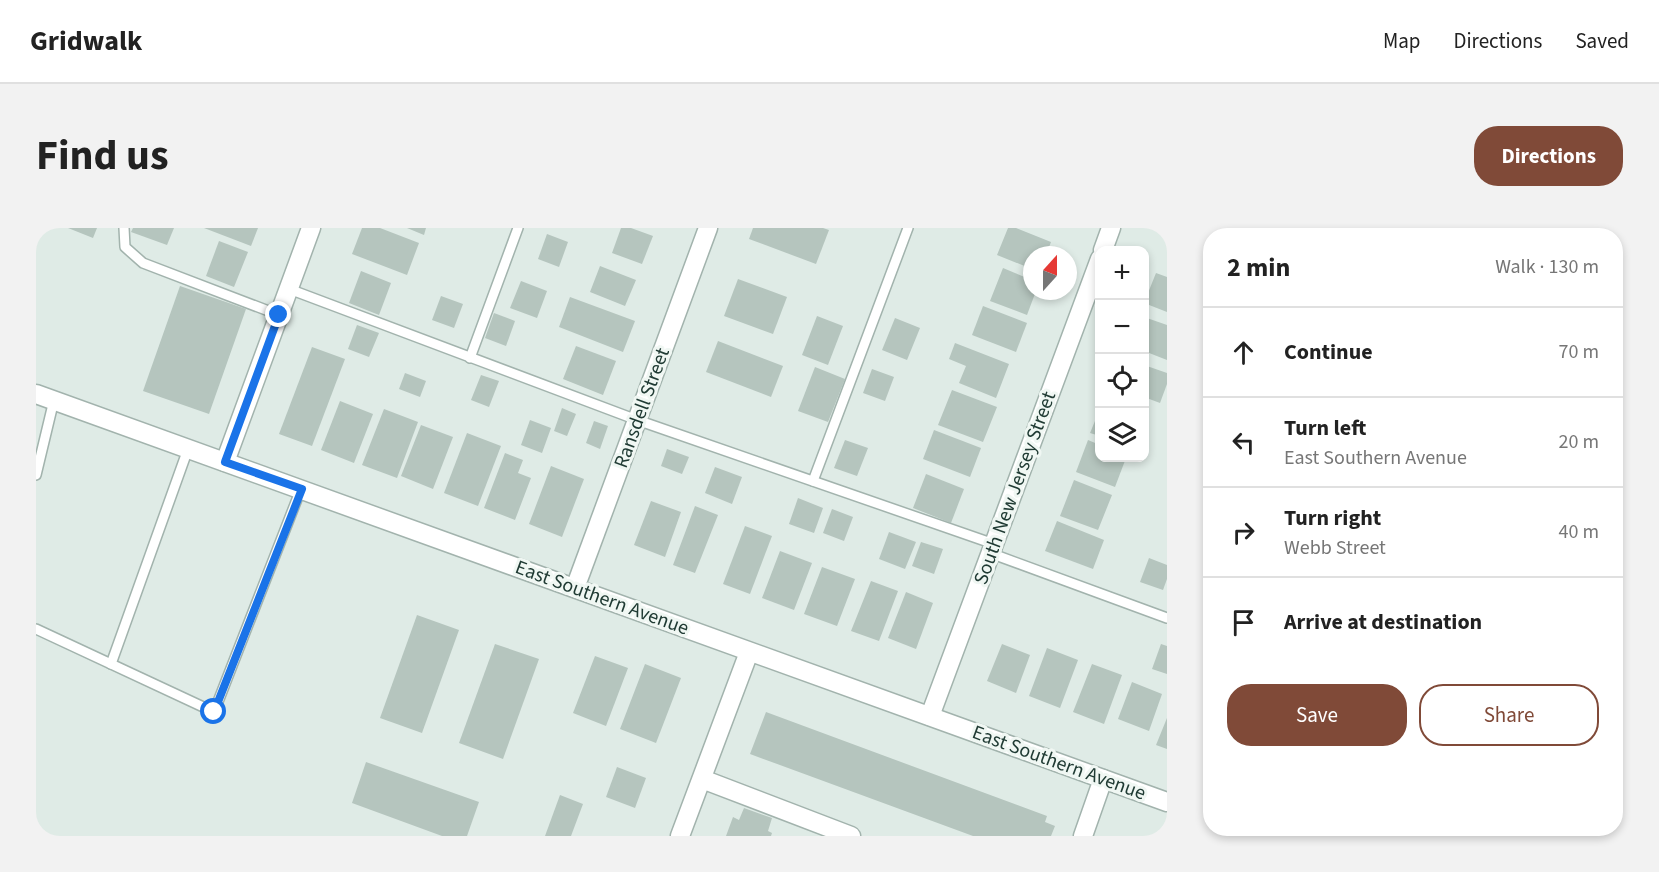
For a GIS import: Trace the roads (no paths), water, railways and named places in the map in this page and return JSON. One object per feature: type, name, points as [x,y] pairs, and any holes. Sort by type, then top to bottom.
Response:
[{"type":"street","points":[[225,462],[311,228]]},
{"type":"street","name":"Ransdell Street","points":[[575,588],[708,228]]},
{"type":"street","points":[[1104,246],[1111,228]]},
{"type":"street","name":"South New Jersey Street","points":[[930,716],[1095,272]]},
{"type":"street","name":"East Southern Avenue","points":[[36,394],[1167,802]]},
{"type":"street","points":[[680,836],[749,652]]},
{"type":"street","points":[[702,779],[806,828],[851,836]]},
{"type":"street","points":[[1083,836],[1103,780]]},
{"type":"lane","points":[[124,228],[125,247],[142,263],[279,315]]},
{"type":"lane","points":[[470,358],[518,228]]},
{"type":"lane","points":[[813,481],[908,228]]},
{"type":"lane","points":[[289,289],[637,420],[813,481],[992,548],[1167,618]]},
{"type":"lane","points":[[36,475],[39,451],[54,400]]},
{"type":"lane","points":[[111,664],[188,449]]},
{"type":"lane","points":[[36,629],[214,712],[302,489]]}]
